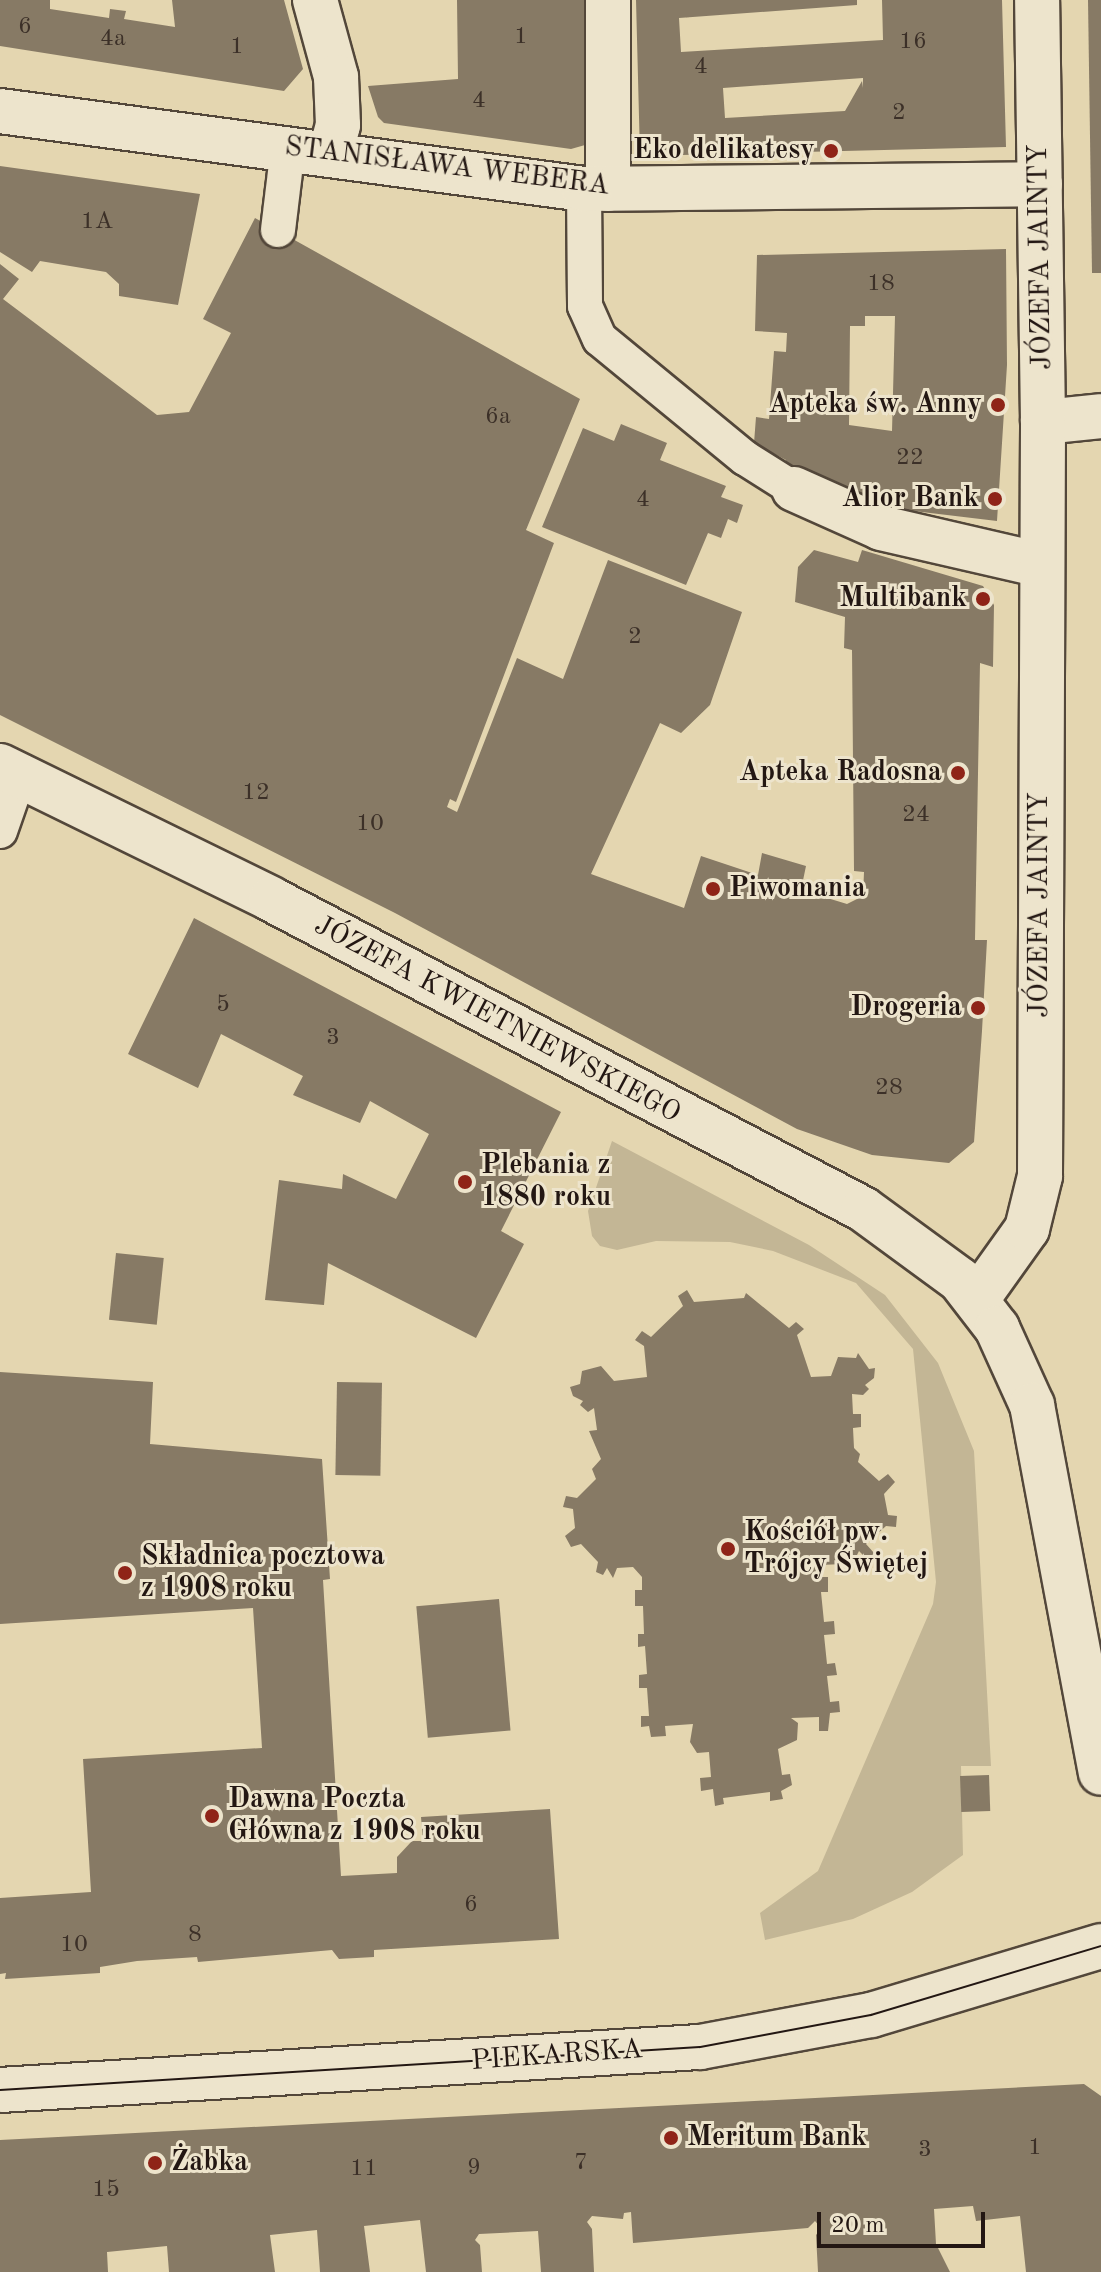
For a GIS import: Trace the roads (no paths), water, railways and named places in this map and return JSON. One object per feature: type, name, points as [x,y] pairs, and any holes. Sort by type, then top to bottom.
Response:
[{"type":"street","points":[[315,0],[336,77],[338,125],[331,152]]},
{"type":"street","points":[[596,189],[608,0]]},
{"type":"street","name":"JÓZEFA JAINTY","points":[[977,1299],[1027,1229],[1040,1176],[1043,422],[1037,0]]},
{"type":"street","name":"STANISŁAWA WEBERA","points":[[0,111],[596,189],[1040,184]]},
{"type":"street","points":[[1043,422],[1101,416]]},
{"type":"street","points":[[794,489],[881,528],[1041,565]]},
{"type":"street","name":"JÓZEFA KWIETNIEWSKIEGO","points":[[10,771],[271,899],[863,1209],[913,1242],[977,1299]]},
{"type":"street","points":[[977,1299],[1003,1340],[1032,1405],[1101,1773]]},
{"type":"street","name":"PIEKARSKA","points":[[0,2090],[700,2047],[871,2015],[1101,1946]]},
{"type":"lane","points":[[278,230],[288,147]]},
{"type":"lane","points":[[596,189],[585,306],[600,339],[745,458],[794,489]]},
{"type":"lane","points":[[0,831],[10,771]]},
{"type":"tram line","points":[[0,2090],[700,2047],[871,2015],[1101,1946]]},
{"type":"place","name":"Eko delikatesy","points":[[831,151]]},
{"type":"place","name":"Apteka św. Anny","points":[[998,405]]},
{"type":"place","name":"Alior Bank","points":[[995,499]]},
{"type":"place","name":"Multibank","points":[[983,599]]},
{"type":"place","name":"Apteka Radosna","points":[[958,773]]},
{"type":"place","name":"Piwomania","points":[[713,889]]},
{"type":"place","name":"Drogeria","points":[[978,1008]]},
{"type":"place","name":"Plebania z 1880 roku","points":[[465,1182]]},
{"type":"place","name":"Kościół pw. Trójcy Świętej","points":[[728,1549]]},
{"type":"place","name":"Składnica pocztowa z 1908 roku","points":[[125,1573]]},
{"type":"place","name":"Dawna Poczta Główna z 1908 roku","points":[[212,1816]]},
{"type":"place","name":"Meritum Bank","points":[[671,2138]]},
{"type":"place","name":"Żabka","points":[[155,2163]]}]
